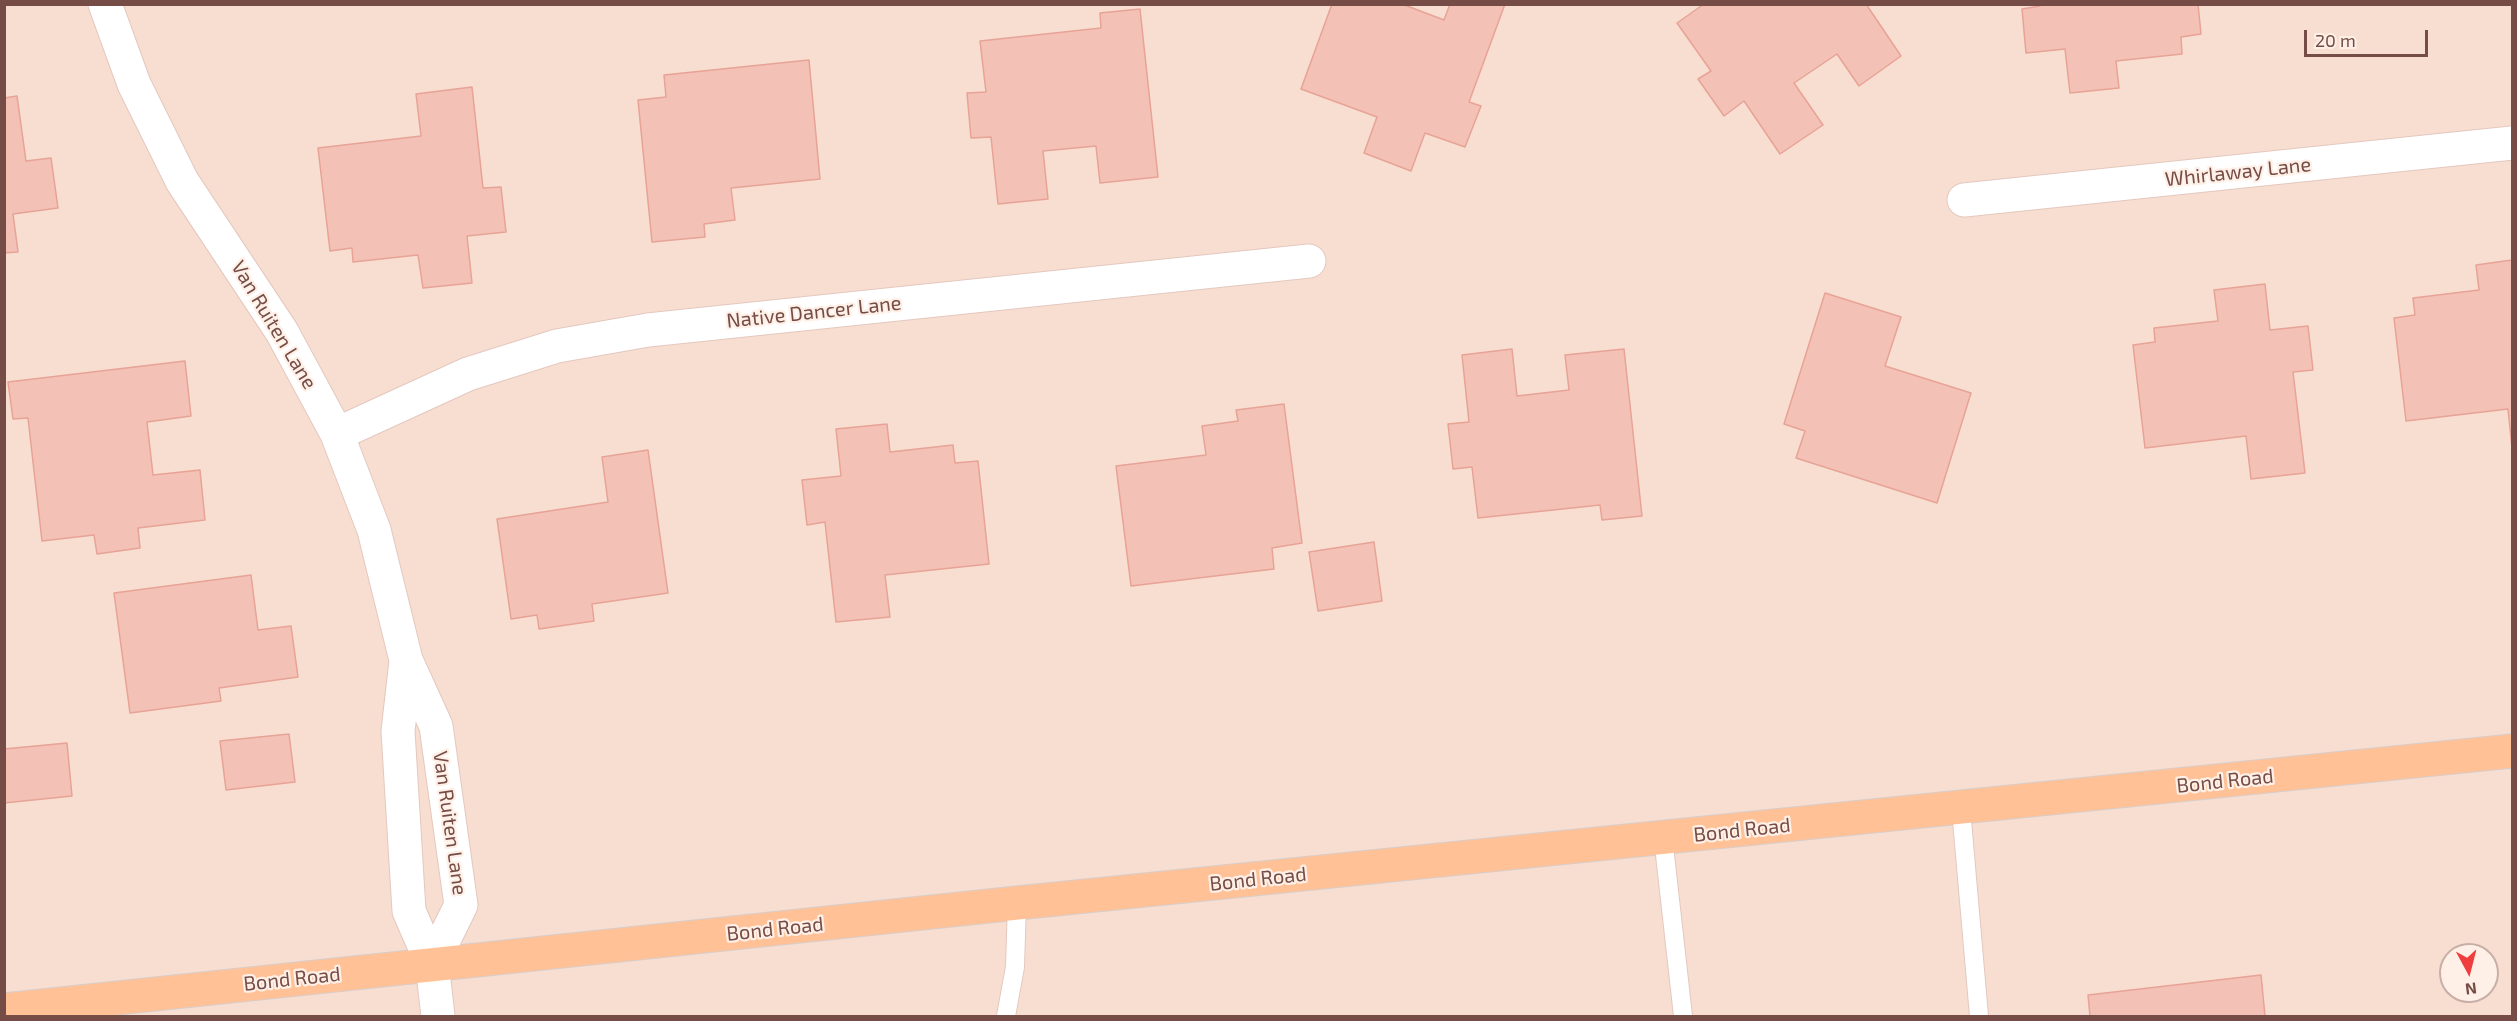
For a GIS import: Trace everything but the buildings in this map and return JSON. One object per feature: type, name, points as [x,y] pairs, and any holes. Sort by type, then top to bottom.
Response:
[{"type":"main road","name":"Bond Road","points":[[4,1010],[1017,903],[2512,751]]},
{"type":"street","name":"Van Ruiten Lane","points":[[105,4],[134,84],[182,181],[282,332],[336,434],[374,530],[406,660],[436,726],[461,904],[432,964]]},
{"type":"street","name":"Whirlaway Lane","points":[[1964,200],[2512,143]]},
{"type":"street","name":"Native Dancer Lane","points":[[336,434],[468,374],[568,344],[659,328],[1309,261]]},
{"type":"street","name":"Van Ruiten Lane","points":[[406,660],[398,731],[409,911],[432,964]]},
{"type":"street","points":[[432,964],[438,1017]]},
{"type":"lane","points":[[1961,808],[1979,1017]]},
{"type":"lane","points":[[1663,837],[1683,1017]]},
{"type":"lane","points":[[1006,1017],[1015,967],[1017,903]]},
{"type":"shaded area","points":[[5,5],[2512,5],[2512,1016],[5,1016]]}]
